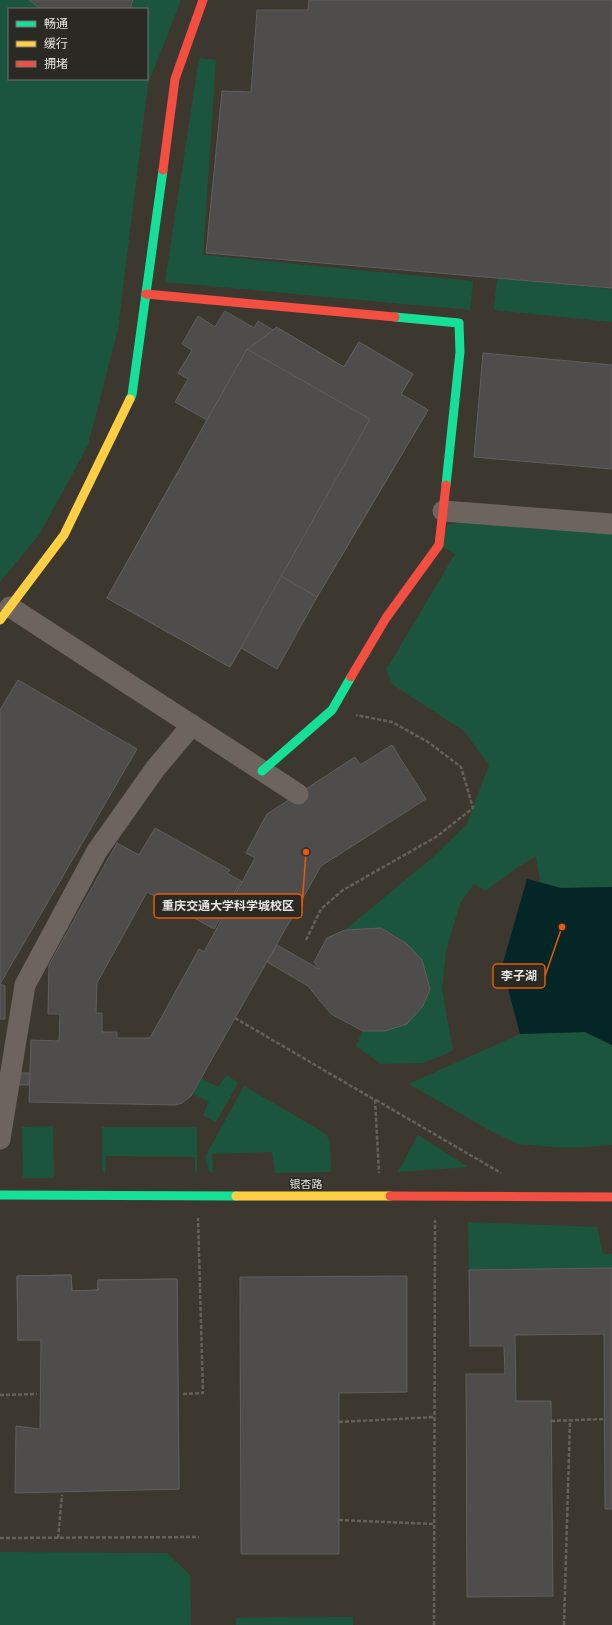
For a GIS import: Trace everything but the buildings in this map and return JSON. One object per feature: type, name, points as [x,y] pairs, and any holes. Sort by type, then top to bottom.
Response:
[{"type":"street","points":[[203,0],[175,79],[132,395],[64,535],[5,613],[192,725],[298,794]]},
{"type":"street","points":[[146,294],[458,323],[460,352],[439,545],[386,618],[332,710],[262,771]]},
{"type":"street","points":[[443,511],[612,524]]},
{"type":"street","points":[[0,1139],[25,985],[97,851],[156,770],[192,725]]},
{"type":"street","name":"银杏路","points":[[0,1195],[612,1197]]},
{"type":"path","points":[[306,940],[321,909],[343,890],[436,837],[473,808],[461,767],[428,742],[392,722],[332,710]]},
{"type":"path","points":[[235,1018],[503,1174]]},
{"type":"path","points":[[375,1100],[381,1196]]},
{"type":"path","points":[[182,1394],[203,1392],[198,1196]]},
{"type":"path","points":[[434,1625],[435,1197]]},
{"type":"path","points":[[0,1395],[37,1394]]},
{"type":"path","points":[[339,1422],[435,1416]]},
{"type":"path","points":[[552,1421],[604,1419]]},
{"type":"path","points":[[564,1625],[570,1420]]},
{"type":"path","points":[[58,1538],[62,1496]]},
{"type":"path","points":[[339,1520],[434,1524]]},
{"type":"path","points":[[0,1538],[199,1537]]},
{"type":"shaded area","points":[[0,0],[612,0],[612,1625],[0,1625]]},
{"type":"green space","points":[[0,0],[181,0],[148,84],[118,329],[88,445],[39,535],[0,582]]},
{"type":"green space","points":[[199,58],[216,60],[203,255],[473,281],[470,310],[165,282]]},
{"type":"green space","points":[[497,278],[612,289],[612,322],[494,310]]},
{"type":"green space","points":[[466,520],[612,534],[612,887],[561,888],[540,882],[536,856],[485,891],[474,884],[460,903],[446,951],[442,990],[453,1050],[422,1063],[381,1064],[356,1046],[363,1031],[385,1031],[407,1024],[423,1006],[430,989],[422,960],[407,944],[381,928],[345,930],[433,857],[467,824],[489,765],[464,731],[393,685],[386,670],[455,554],[439,545],[448,525]]},
{"type":"green space","points":[[585,1032],[612,1045],[612,1145],[568,1148],[518,1144],[491,1131],[409,1084],[520,1034]]},
{"type":"green space","points":[[227,1075],[238,1083],[216,1122],[203,1115],[209,1102],[192,1093],[201,1078],[218,1087]]},
{"type":"green space","points":[[244,1086],[326,1134],[330,1142],[331,1172],[275,1173],[272,1152],[212,1154],[213,1173],[209,1171],[205,1157]]},
{"type":"green space","points":[[53,1126],[54,1178],[23,1178],[22,1127]]},
{"type":"green space","points":[[102,1127],[197,1127],[197,1171],[195,1177],[195,1157],[106,1156],[105,1175],[102,1168]]},
{"type":"green space","points":[[418,1135],[468,1167],[398,1172]]},
{"type":"green space","points":[[468,1222],[597,1227],[603,1254],[612,1254],[612,1268],[469,1270]]},
{"type":"green space","points":[[0,1552],[167,1553],[190,1575],[191,1625],[0,1625]]},
{"type":"green space","points":[[353,1617],[353,1625],[236,1625],[236,1618]]},
{"type":"water","points":[[527,879],[561,888],[612,887],[612,1045],[585,1032],[520,1034],[502,966]]},
{"type":"traffic: fast","points":[[130,399],[132,395],[163,170]]},
{"type":"traffic: fast","points":[[395,317],[459,323],[460,352],[446,485]]},
{"type":"traffic: fast","points":[[262,771],[332,710],[351,677]]},
{"type":"traffic: fast","points":[[0,1195],[236,1196]]},
{"type":"traffic: slow","points":[[0,620],[64,535],[130,399]]},
{"type":"traffic: slow","points":[[236,1196],[390,1196]]},
{"type":"traffic: jam","points":[[163,170],[175,79],[203,0]]},
{"type":"traffic: jam","points":[[146,294],[395,317]]},
{"type":"traffic: jam","points":[[351,677],[386,618],[439,545],[446,485]]},
{"type":"traffic: jam","points":[[390,1196],[612,1197]]},
{"type":"place","name":"重庆交通大学科学城校区","points":[[306,852]]},
{"type":"place","name":"李子湖","points":[[562,927]]}]
